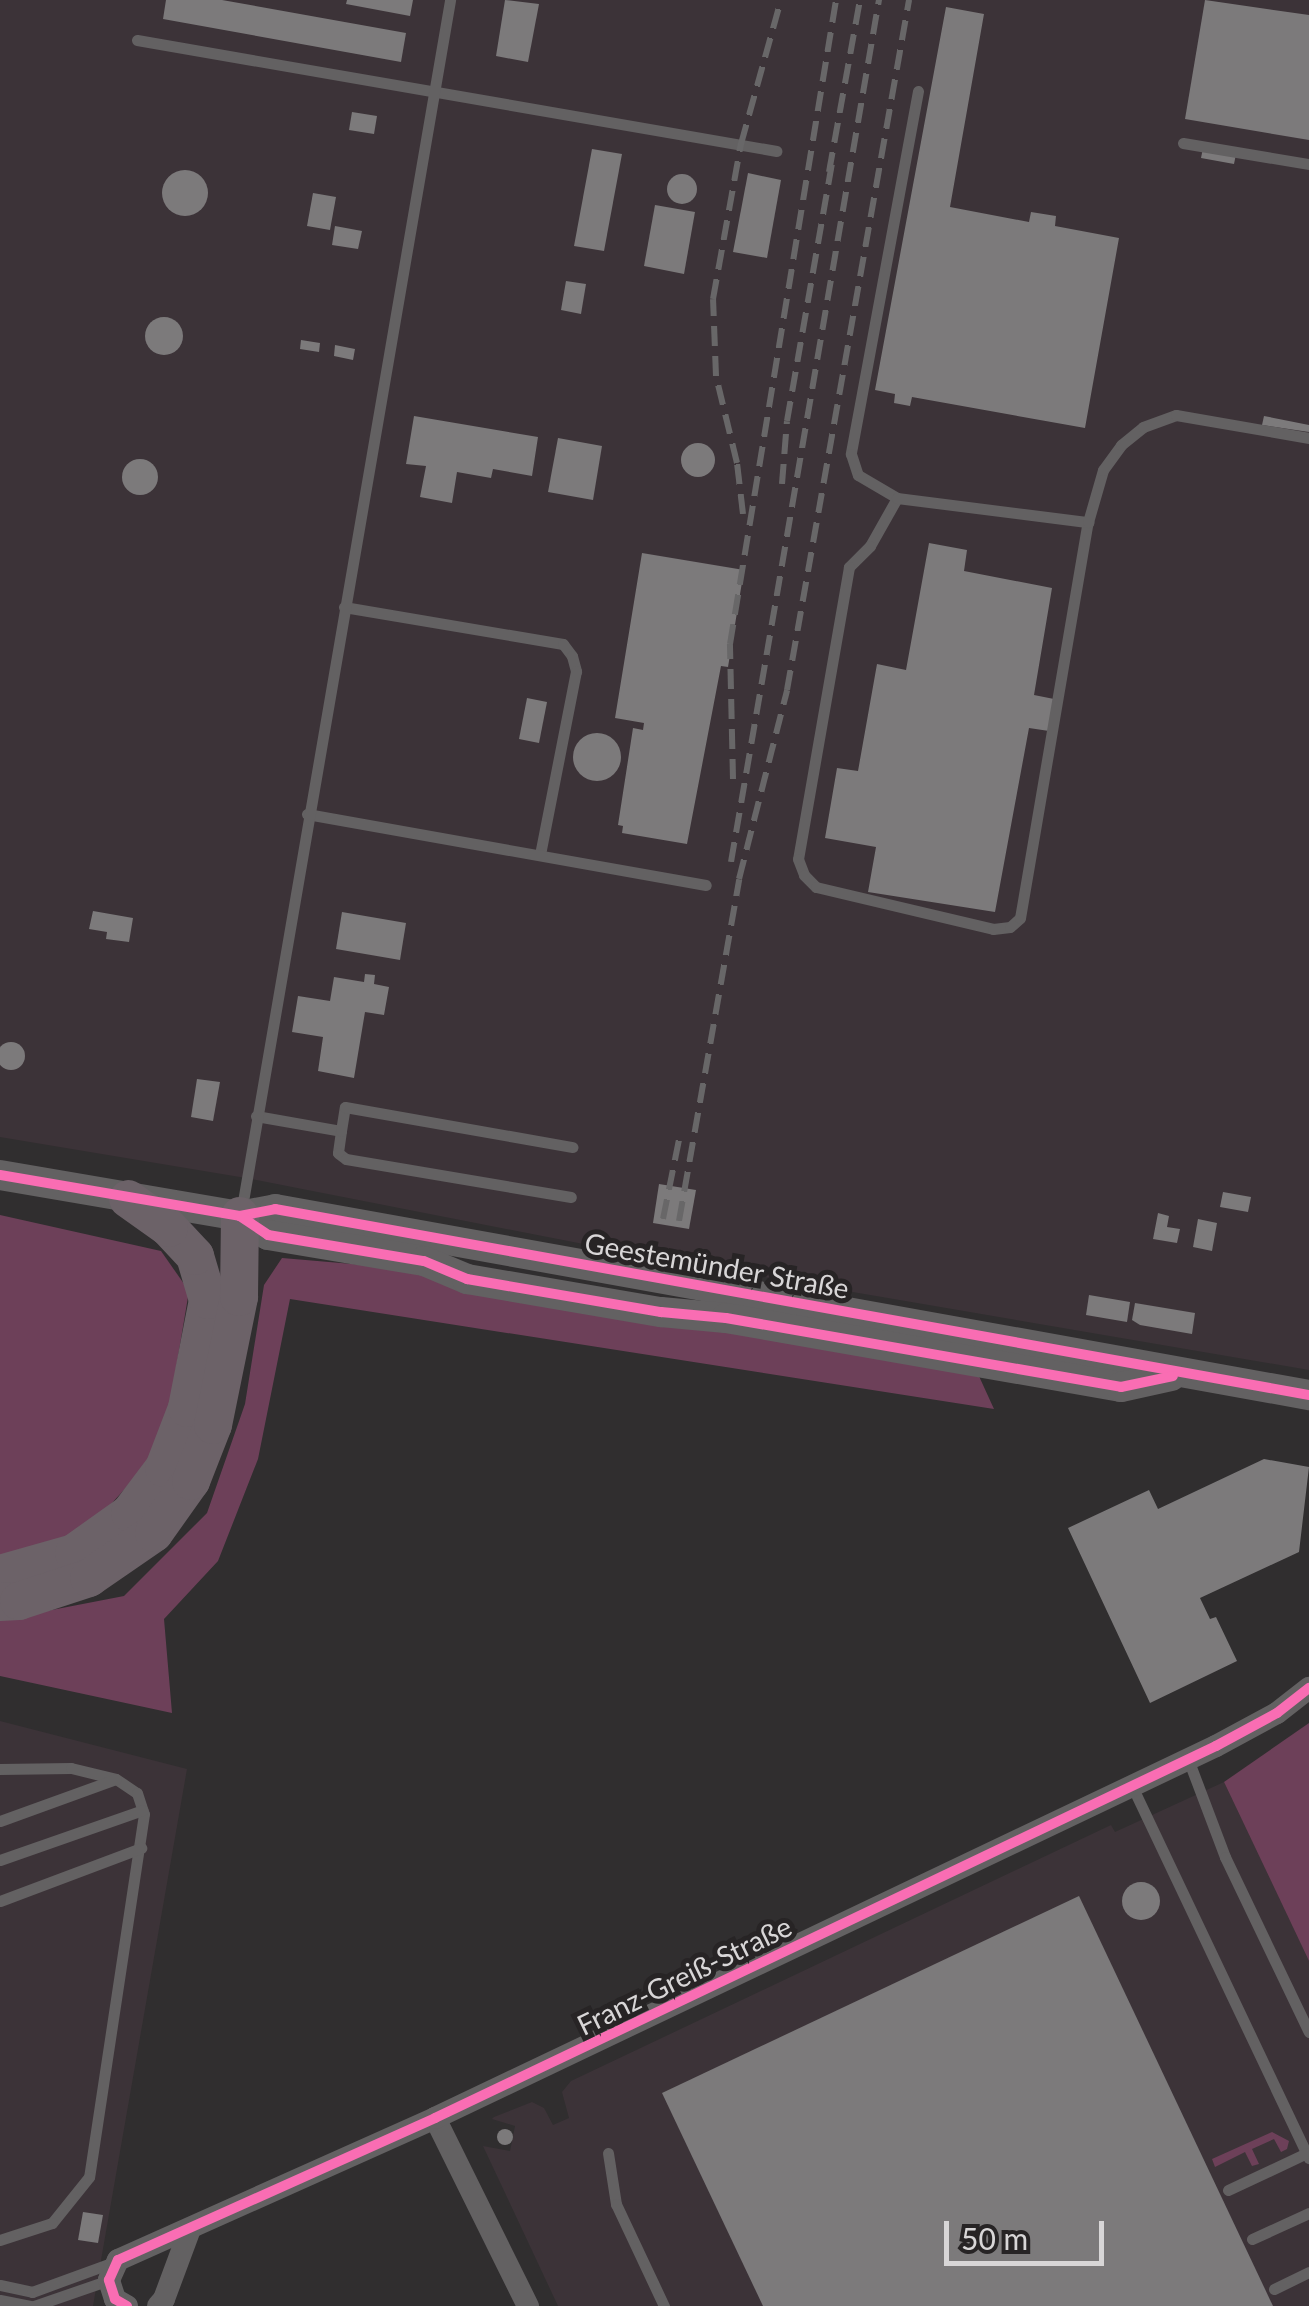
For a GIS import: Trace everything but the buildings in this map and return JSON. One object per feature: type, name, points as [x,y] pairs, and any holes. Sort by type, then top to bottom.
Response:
[{"type":"highway","points":[[128,1199],[169,1228],[195,1256],[208,1300]]},
{"type":"highway","points":[[0,1574],[74,1553],[130,1513],[164,1468],[188,1408],[208,1300],[240,1216]]},
{"type":"highway","points":[[0,1602],[19,1601],[89,1578],[154,1532],[191,1481],[213,1425],[239,1297],[240,1216]]},
{"type":"street","name":"Geestemünder Straße","points":[[0,1174],[240,1216],[275,1209],[1309,1395]]},
{"type":"street","name":"Franz-Greiß-Straße","points":[[114,2270],[190,2228],[435,2118],[1188,1759],[1277,1713],[1309,1688]]},
{"type":"street","points":[[435,2118],[528,2306]]},
{"type":"street","points":[[158,2306],[164,2300],[190,2228]]},
{"type":"street","points":[[114,2270],[115,2299],[127,2306]]},
{"type":"lane","points":[[240,1216],[450,0]]},
{"type":"lane","points":[[138,40],[776,150]]},
{"type":"lane","points":[[918,91],[851,454],[858,475],[897,498],[1088,522]]},
{"type":"lane","points":[[1183,143],[1309,164]]},
{"type":"lane","points":[[897,498],[870,546],[849,567],[798,859],[804,875],[816,888],[993,929],[1010,927],[1020,918],[1088,522],[1103,470],[1142,427],[1176,415],[1309,438]]},
{"type":"lane","points":[[344,607],[563,644],[576,671],[540,855]]},
{"type":"lane","points":[[307,814],[706,885]]},
{"type":"lane","points":[[570,1198],[346,1159],[338,1152],[345,1107],[573,1146]]},
{"type":"lane","points":[[256,1116],[341,1131]]},
{"type":"lane","points":[[1188,1759],[1225,1858],[1309,2032]]},
{"type":"lane","points":[[0,1768],[71,1768],[116,1779],[137,1793],[143,1810],[141,1848],[89,2177],[52,2223],[0,2240]]},
{"type":"lane","points":[[0,1821],[116,1779]]},
{"type":"lane","points":[[1132,1786],[1308,2155],[1228,2190]]},
{"type":"lane","points":[[0,1860],[143,1810]]},
{"type":"lane","points":[[0,1901],[141,1848]]},
{"type":"lane","points":[[608,2153],[616,2204],[664,2306]]},
{"type":"lane","points":[[1252,2239],[1309,2213]]},
{"type":"lane","points":[[0,2285],[32,2292],[114,2270]]},
{"type":"lane","points":[[0,2300],[32,2306],[114,2270]]},
{"type":"lane","points":[[1274,2288],[1309,2272]]},
{"type":"shaded area","points":[[0,0],[1309,0],[1309,1370],[660,1259],[246,1178],[0,1137]]},
{"type":"shaded area","points":[[0,1215],[161,1251],[189,1291],[168,1416],[143,1469],[102,1514],[58,1544],[0,1563]]},
{"type":"shaded area","points":[[282,1258],[411,1269],[978,1374],[994,1409],[290,1299],[258,1459],[218,1561],[164,1619],[172,1713],[0,1676],[0,1620],[124,1596],[207,1513],[245,1404],[264,1285]]},
{"type":"shaded area","points":[[0,1721],[187,1769],[93,2306],[0,2306]]},
{"type":"shaded area","points":[[1309,1723],[1309,1961],[1224,1782]]},
{"type":"shaded area","points":[[1224,1782],[1309,1961],[1309,2306],[558,2306],[483,2146],[510,2151],[515,2126],[494,2117],[532,2102],[544,2108],[553,2125],[569,2118],[562,2092],[571,2081],[1111,1825],[1115,1832]]},
{"type":"shaded area","points":[[1272,2132],[1289,2141],[1287,2149],[1281,2152],[1274,2139],[1252,2149],[1259,2164],[1252,2166],[1245,2152],[1215,2167],[1212,2159]]},
{"type":"railway","points":[[743,514],[737,463],[716,376],[713,299],[741,144],[781,0]]},
{"type":"railway","points":[[733,779],[730,644],[836,0]]},
{"type":"railway","points":[[829,172],[860,0]]},
{"type":"railway","points":[[731,862],[879,0]]},
{"type":"railway","points":[[679,1221],[739,879],[787,690],[909,0]]},
{"type":"railway","points":[[782,484],[787,421],[833,158]]},
{"type":"railway","points":[[663,1219],[679,1140]]},
{"type":"cycle path","points":[[0,1175],[240,1216],[275,1209],[1309,1395]]},
{"type":"cycle path","points":[[240,1216],[268,1235],[424,1261],[467,1279],[661,1312],[726,1318],[1121,1387],[1173,1376]]},
{"type":"cycle path","points":[[127,2306],[115,2299],[109,2280],[118,2260],[435,2118],[1216,1746],[1277,1713],[1309,1688]]}]
